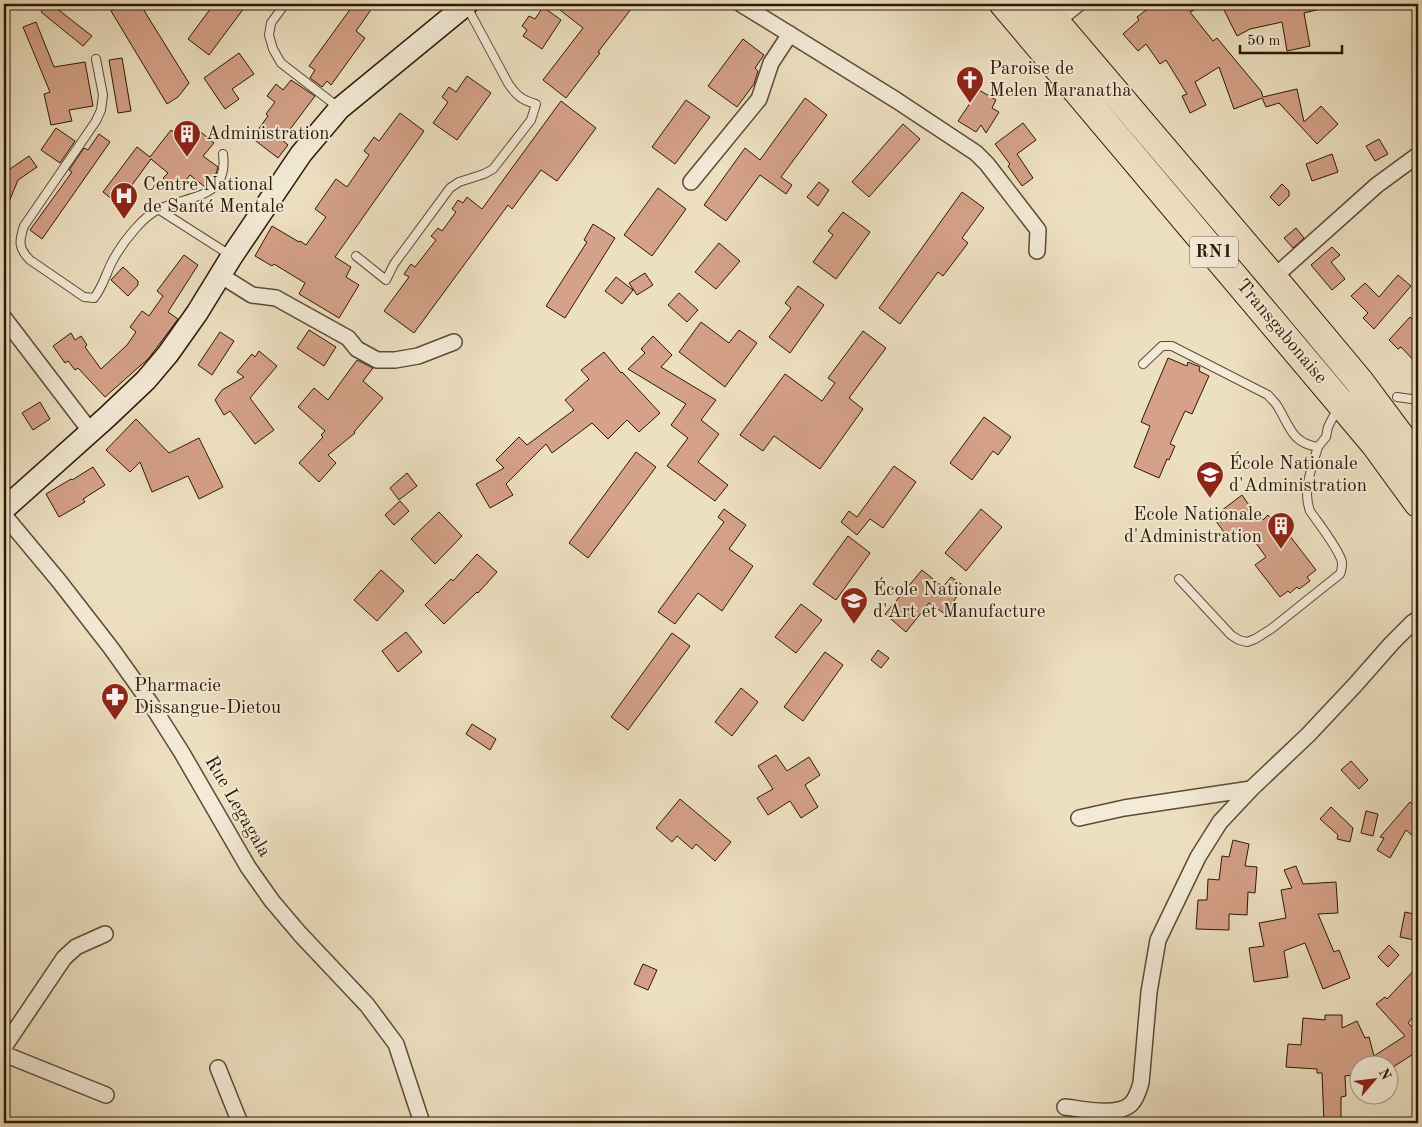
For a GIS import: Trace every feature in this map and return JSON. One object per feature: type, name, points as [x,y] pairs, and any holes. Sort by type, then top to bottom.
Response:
[{"type":"highway","name":"Transgabonaise","points":[[1004,4],[1375,444],[1418,503]]},
{"type":"highway","name":"Transgabonaise","points":[[1047,13],[1359,381],[1418,460]]},
{"type":"street","points":[[4,508],[91,432],[146,380],[168,354],[301,154],[339,108],[466,4]]},
{"type":"street","points":[[741,4],[896,100],[976,153],[987,164],[1038,230],[1037,251]]},
{"type":"street","points":[[1047,13],[1078,4]]},
{"type":"street","points":[[691,182],[759,99],[771,63],[790,34]]},
{"type":"street","points":[[1273,278],[1378,185],[1418,155]]},
{"type":"street","points":[[220,276],[252,294],[276,298],[348,338],[358,348],[377,360],[395,360],[418,356],[454,342]]},
{"type":"street","points":[[4,318],[91,432]]},
{"type":"street","name":"Rue Legagala","points":[[4,515],[59,581],[111,648],[151,704],[182,753],[248,867],[272,901],[300,934],[368,1006],[396,1044],[422,1123]]},
{"type":"street","points":[[1065,1107],[1113,1111],[1123,1109],[1132,1103],[1141,1082],[1149,992],[1158,940],[1198,857],[1220,822],[1251,789],[1308,735],[1392,643],[1418,619]]},
{"type":"street","points":[[1079,818],[1124,808],[1251,789]]},
{"type":"street","points":[[4,1047],[64,958],[80,945],[105,934]]},
{"type":"street","points":[[4,1054],[106,1095]]},
{"type":"street","points":[[218,1068],[240,1123]]},
{"type":"lane","points":[[285,4],[271,23],[269,35],[273,49],[281,62],[339,108]]},
{"type":"lane","points":[[356,256],[386,280],[394,264],[450,188],[459,182],[493,169],[532,120],[536,104],[524,101],[508,83],[466,4]]},
{"type":"lane","points":[[96,59],[103,95],[101,110],[96,121],[24,226],[20,245],[24,254],[30,260],[84,297],[94,298],[113,260],[135,229],[158,209],[204,195],[216,185],[222,176],[225,166],[223,154]]},
{"type":"lane","points":[[158,209],[232,256]]},
{"type":"lane","points":[[1143,364],[1162,346],[1172,346],[1268,396],[1278,405],[1288,427],[1299,441],[1307,446],[1318,447]]},
{"type":"lane","points":[[1397,397],[1418,400]]},
{"type":"lane","points":[[1179,579],[1231,635],[1247,642],[1271,629],[1340,574],[1342,562],[1338,553],[1307,504],[1307,488],[1318,447],[1326,438],[1328,427],[1333,417]]},
{"type":"building","points":[[48,4],[51,4],[92,36],[83,46],[41,12]]},
{"type":"building","points":[[123,4],[140,4],[189,83],[178,97],[167,104],[111,11]]},
{"type":"building","points":[[214,4],[247,4],[209,55],[188,39]]},
{"type":"building","points":[[354,4],[375,4],[356,31],[365,38],[331,85],[327,81],[322,87],[310,78],[315,70],[309,66]]},
{"type":"building","points":[[565,4],[635,4],[566,98],[543,80],[583,28],[560,10]]},
{"type":"building","points":[[1154,4],[1207,4],[1190,12],[1213,41],[1217,38],[1261,91],[1263,97],[1297,89],[1304,122],[1321,106],[1338,124],[1317,144],[1279,103],[1266,107],[1262,98],[1234,109],[1219,67],[1195,82],[1206,105],[1190,113],[1182,96],[1187,94],[1166,60],[1160,64],[1146,44],[1138,51],[1123,34],[1139,20],[1137,17]]},
{"type":"building","points":[[1221,4],[1324,4],[1325,8],[1304,13],[1310,46],[1287,51],[1282,22],[1250,29],[1237,36]]},
{"type":"building","points":[[543,7],[561,20],[542,49],[523,36],[527,30],[522,26],[529,16],[535,19]]},
{"type":"building","points":[[36,22],[54,67],[85,62],[93,106],[69,110],[72,121],[51,125],[44,94],[50,92],[23,27]]},
{"type":"building","points":[[743,39],[764,55],[755,68],[758,71],[754,84],[737,107],[708,86]]},
{"type":"building","points":[[239,53],[254,74],[232,89],[239,99],[225,109],[204,78]]},
{"type":"building","points":[[122,58],[131,111],[118,113],[109,60]]},
{"type":"building","points":[[467,76],[491,93],[457,140],[433,123],[448,102],[442,97],[449,87],[456,92]]},
{"type":"building","points":[[291,80],[315,96],[282,140],[288,145],[278,158],[252,138],[268,116],[266,114],[275,102],[267,96],[276,84],[283,90]]},
{"type":"building","points":[[979,90],[996,100],[992,108],[999,112],[986,133],[981,125],[976,132],[958,121]]},
{"type":"building","points":[[805,98],[827,115],[781,177],[792,185],[786,194],[760,175],[726,221],[704,205],[745,148],[760,160]]},
{"type":"building","points":[[686,100],[710,117],[675,164],[652,147]]},
{"type":"building","points":[[561,101],[596,128],[557,181],[541,170],[512,209],[508,205],[414,333],[384,311],[409,277],[404,274],[411,264],[415,267],[436,240],[431,236],[438,228],[442,231],[456,212],[452,209],[458,200],[463,203],[467,197],[482,209]]},
{"type":"building","points":[[400,113],[424,131],[335,257],[351,267],[346,277],[359,285],[339,318],[299,294],[305,283],[274,264],[272,266],[255,256],[272,226],[306,245],[326,217],[315,209],[336,179],[347,187],[369,155],[364,151],[374,137],[379,141]]},
{"type":"building","points":[[1023,123],[1036,140],[1017,154],[1033,178],[1022,186],[1008,166],[1010,164],[995,144]]},
{"type":"building","points":[[903,124],[920,139],[869,197],[852,182]]},
{"type":"building","points":[[56,128],[75,141],[60,163],[41,150]]},
{"type":"building","name":"Administration","points":[[196,128],[214,143],[203,156],[218,167],[215,177],[205,187],[190,175],[182,185],[179,183],[175,188],[163,178],[168,173],[151,159],[118,204],[103,192],[137,147],[150,157],[171,130],[186,142]]},
{"type":"building","points":[[99,134],[110,142],[42,239],[30,230],[72,172],[69,170],[84,148],[88,150]]},
{"type":"building","points":[[1379,139],[1388,154],[1375,161],[1366,146]]},
{"type":"building","points":[[1332,154],[1338,172],[1312,181],[1306,164]]},
{"type":"building","points":[[29,156],[37,167],[18,180],[4,214],[4,173]]},
{"type":"building","points":[[819,182],[829,190],[818,206],[807,197]]},
{"type":"building","points":[[1282,184],[1289,191],[1289,196],[1279,206],[1270,197]]},
{"type":"building","points":[[658,188],[686,209],[652,256],[624,235]]},
{"type":"building","points":[[962,192],[984,208],[962,238],[968,243],[943,276],[938,272],[900,324],[879,308]]},
{"type":"building","points":[[843,212],[870,232],[836,279],[813,262],[833,235],[828,231]]},
{"type":"building","points":[[593,224],[615,238],[565,318],[546,306],[587,242],[584,240]]},
{"type":"building","points":[[1296,228],[1304,238],[1293,248],[1284,238]]},
{"type":"building","points":[[719,243],[740,261],[716,289],[695,272]]},
{"type":"building","points":[[1332,247],[1340,255],[1331,262],[1345,279],[1332,290],[1311,265]]},
{"type":"building","points":[[184,255],[198,265],[168,312],[178,319],[149,358],[105,397],[78,368],[75,370],[68,361],[65,363],[53,346],[71,333],[75,340],[81,336],[87,345],[85,347],[101,369],[127,345],[136,332],[130,327],[142,311],[149,316],[163,296],[157,291]]},
{"type":"building","points":[[123,267],[138,281],[138,285],[128,296],[111,280]]},
{"type":"building","points":[[645,273],[653,285],[637,295],[629,283]]},
{"type":"building","points":[[1398,275],[1411,286],[1374,329],[1363,318],[1368,313],[1351,296],[1365,283],[1379,297]]},
{"type":"building","points":[[616,277],[633,290],[622,304],[605,291]]},
{"type":"building","points":[[798,286],[824,305],[790,353],[769,337],[791,308],[785,303]]},
{"type":"building","points":[[679,293],[698,310],[687,322],[668,305]]},
{"type":"building","points":[[1410,317],[1418,325],[1418,365],[1401,347],[1398,349],[1389,340]]},
{"type":"building","points":[[701,322],[729,343],[739,330],[757,343],[725,387],[679,352]]},
{"type":"building","points":[[309,330],[336,347],[324,366],[297,348]]},
{"type":"building","points":[[863,331],[886,348],[849,398],[863,409],[820,469],[774,436],[763,451],[740,435],[785,374],[822,401],[835,383],[828,378]]},
{"type":"building","points":[[220,332],[234,341],[212,375],[198,365]]},
{"type":"building","points":[[653,336],[672,355],[661,367],[716,400],[701,420],[719,434],[698,462],[728,485],[715,501],[667,466],[688,438],[671,425],[686,404],[628,369],[645,353],[641,349]]},
{"type":"building","points":[[259,351],[277,366],[250,398],[274,430],[255,444],[230,411],[224,415],[215,400],[222,390],[244,377],[237,372],[252,354],[255,357]]},
{"type":"building","points":[[604,352],[621,373],[660,413],[639,432],[627,420],[608,439],[592,423],[552,453],[546,444],[506,484],[513,495],[490,508],[476,484],[504,468],[496,460],[519,437],[527,445],[574,410],[565,400],[589,379],[581,370]]},
{"type":"building","points":[[1168,358],[1187,366],[1188,362],[1200,367],[1199,371],[1209,376],[1192,414],[1185,411],[1170,444],[1175,446],[1159,478],[1134,467],[1150,426],[1141,422]]},
{"type":"building","points":[[357,360],[373,368],[363,381],[383,398],[355,433],[328,455],[336,463],[319,482],[299,463],[323,437],[321,435],[325,431],[298,407],[314,388],[328,400]]},
{"type":"building","points":[[40,402],[50,419],[33,430],[22,413]]},
{"type":"building","points":[[984,417],[1011,437],[998,455],[993,451],[972,480],[950,463]]},
{"type":"building","points":[[136,419],[169,453],[199,438],[223,487],[199,499],[188,476],[152,492],[140,462],[130,472],[106,450]]},
{"type":"building","points":[[636,452],[656,467],[588,558],[569,543]]},
{"type":"building","points":[[894,466],[916,482],[883,528],[870,519],[857,535],[841,522],[849,511],[857,517]]},
{"type":"building","points":[[93,467],[105,485],[83,499],[85,502],[59,517],[46,494]]},
{"type":"building","points":[[407,473],[417,486],[399,500],[390,488]]},
{"type":"building","name":"Ecole Nationale d'Administration","points":[[1242,495],[1255,514],[1257,512],[1263,520],[1268,515],[1276,526],[1280,523],[1316,570],[1307,577],[1310,581],[1299,589],[1297,587],[1290,593],[1288,591],[1280,597],[1255,565],[1266,557],[1253,539],[1247,543],[1238,532],[1229,539],[1213,517]]},
{"type":"building","points":[[400,501],[409,511],[394,525],[385,515]]},
{"type":"building","points":[[724,509],[746,525],[729,549],[753,566],[722,611],[698,593],[675,624],[658,612],[724,522],[718,517]]},
{"type":"building","points":[[981,509],[1002,527],[966,571],[945,553]]},
{"type":"building","points":[[439,512],[462,536],[435,564],[411,539]]},
{"type":"building","points":[[848,536],[870,553],[836,600],[813,584]]},
{"type":"building","points":[[477,554],[497,572],[478,593],[444,624],[425,605],[451,579],[453,581]]},
{"type":"building","points":[[381,570],[404,591],[377,621],[354,600]]},
{"type":"building","points":[[922,570],[943,587],[951,577],[964,586],[945,614],[929,603],[906,632],[885,614]]},
{"type":"building","points":[[801,604],[822,620],[796,653],[775,637]]},
{"type":"building","points":[[406,632],[422,652],[398,672],[382,651]]},
{"type":"building","points":[[672,633],[690,646],[628,730],[611,717]]},
{"type":"building","points":[[878,650],[889,658],[881,668],[871,660]]},
{"type":"building","points":[[825,652],[843,665],[803,721],[784,707]]},
{"type":"building","points":[[741,688],[758,702],[732,736],[715,722]]},
{"type":"building","points":[[472,724],[496,739],[490,750],[466,734]]},
{"type":"building","points":[[776,755],[787,771],[809,757],[820,775],[805,785],[818,807],[801,818],[790,801],[768,815],[757,798],[773,789],[758,766]]},
{"type":"building","points":[[1351,761],[1368,780],[1359,789],[1341,770]]},
{"type":"building","points":[[680,799],[731,842],[715,861],[696,844],[692,849],[677,836],[672,842],[656,828]]},
{"type":"building","points":[[1410,802],[1418,809],[1418,831],[1413,836],[1406,830],[1390,858],[1377,850],[1384,838],[1380,837]]},
{"type":"building","points":[[1331,807],[1353,828],[1350,842],[1337,839],[1338,835],[1320,819]]},
{"type":"building","points":[[1366,811],[1378,814],[1373,836],[1361,833]]},
{"type":"building","points":[[1233,840],[1249,844],[1245,866],[1257,867],[1255,893],[1248,892],[1247,915],[1229,914],[1229,930],[1196,929],[1198,900],[1207,900],[1208,879],[1219,880],[1222,856],[1229,857]]},
{"type":"building","points":[[1296,866],[1303,884],[1336,882],[1338,913],[1318,914],[1334,952],[1339,950],[1350,978],[1323,989],[1305,943],[1284,951],[1288,977],[1254,982],[1249,948],[1264,946],[1259,923],[1286,918],[1281,890],[1292,888],[1284,870]]},
{"type":"building","points":[[1405,912],[1418,915],[1414,940],[1400,937]]},
{"type":"building","points":[[1389,945],[1399,955],[1388,967],[1378,957]]},
{"type":"building","points":[[643,964],[657,970],[648,990],[634,984]]},
{"type":"building","points":[[1418,966],[1418,1011],[1408,1023],[1415,1030],[1418,1028],[1418,1051],[1400,1063],[1400,1054],[1377,1054],[1405,1036],[1376,1004],[1385,997],[1387,999]]},
{"type":"building","points":[[1325,1015],[1342,1015],[1342,1028],[1357,1021],[1365,1038],[1369,1037],[1373,1054],[1350,1054],[1350,1075],[1345,1076],[1346,1096],[1341,1097],[1341,1123],[1324,1123],[1322,1073],[1317,1073],[1317,1069],[1286,1067],[1288,1044],[1301,1045],[1303,1018],[1325,1020]]},
{"type":"place","name":"Paroise de Melen Maranatha","points":[[970,104]]},
{"type":"place","name":"Administration","points":[[187,158]]},
{"type":"place","name":"Centre National de Santé Mentale","points":[[124,220]]},
{"type":"place","name":"École Nationale d'Administration","points":[[1210,499]]},
{"type":"place","name":"Ecole Nationale d'Administration","points":[[1281,550]]},
{"type":"place","name":"École Nationale d'Art et Manufacture","points":[[854,625]]},
{"type":"place","name":"Pharmacie Dissangue-Dietou","points":[[115,721]]}]
